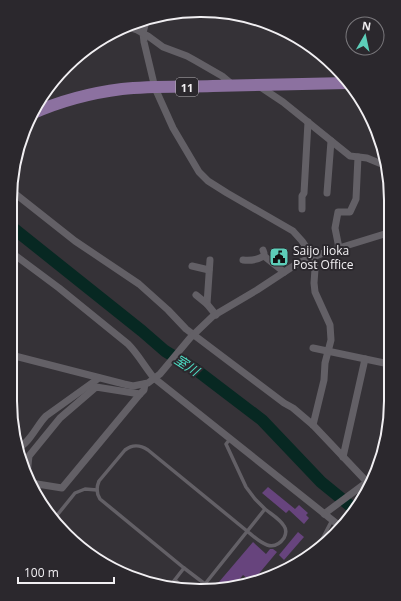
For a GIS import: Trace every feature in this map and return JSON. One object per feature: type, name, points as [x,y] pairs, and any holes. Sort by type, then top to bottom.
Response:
[{"type":"highway","name":"11","points":[[42,109],[78,97],[121,90],[341,83]]},
{"type":"street","points":[[145,26],[143,33],[144,42],[156,88],[173,128],[199,172],[208,181],[293,231],[305,245],[312,258],[315,269],[315,292],[330,325],[331,340],[325,363],[324,380],[313,425]]},
{"type":"street","points":[[135,29],[163,47],[187,56],[222,76],[234,86]]},
{"type":"street","points":[[257,85],[283,102],[350,156],[367,158],[380,163]]},
{"type":"street","points":[[302,209],[308,122]]},
{"type":"street","points":[[327,193],[331,141]]},
{"type":"street","points":[[339,248],[335,228],[338,212],[350,212],[355,203],[358,157]]},
{"type":"street","points":[[17,195],[75,241],[139,284],[172,313],[192,336],[293,408],[313,425],[343,457],[364,483]]},
{"type":"street","points":[[17,357],[133,386],[145,384],[157,376],[207,321],[298,263],[339,248],[384,234]]},
{"type":"street","points":[[243,260],[251,261],[263,253],[284,272]]},
{"type":"street","points":[[17,257],[59,288],[128,344],[134,350],[143,365],[230,439],[327,512],[336,523]]},
{"type":"street","points":[[207,304],[210,260]]},
{"type":"street","points":[[192,266],[209,270]]},
{"type":"street","points":[[196,295],[207,304],[216,315]]},
{"type":"street","points":[[313,348],[384,363]]},
{"type":"street","points":[[343,457],[365,359]]},
{"type":"street","points":[[23,446],[46,416],[99,378]]},
{"type":"street","points":[[37,484],[62,488],[144,390],[145,384]]},
{"type":"street","points":[[28,463],[29,456],[60,418],[96,387],[140,394]]},
{"type":"street","points":[[327,512],[361,488]]},
{"type":"lane","points":[[230,439],[226,444],[246,486],[255,499],[285,526],[285,536],[276,546],[264,544],[258,540],[247,531],[148,450],[138,446],[129,447],[125,450],[99,481],[97,495],[205,584],[247,531],[265,509]]},
{"type":"lane","points":[[57,515],[75,493],[86,489],[97,490]]},
{"type":"lane","points":[[324,535],[332,520]]},
{"type":"lane","points":[[178,582],[175,580],[184,568]]},
{"type":"building","points":[[281,250],[286,259],[280,262],[273,257],[272,254]]},
{"type":"building","points":[[268,487],[295,509],[299,505],[308,513],[306,515],[309,518],[304,524],[289,510],[286,513],[262,493]]},
{"type":"building","points":[[298,532],[304,537],[284,560],[279,555]]},
{"type":"building","points":[[253,542],[266,554],[270,549],[277,552],[259,574],[247,578],[243,575],[239,579],[218,583]]},
{"type":"waterway","name":"室川","points":[[17,231],[165,351],[195,369],[262,420],[321,482],[350,506]]},
{"type":"place","name":"Saijo Iioka Post Office","points":[[279,257]]}]
